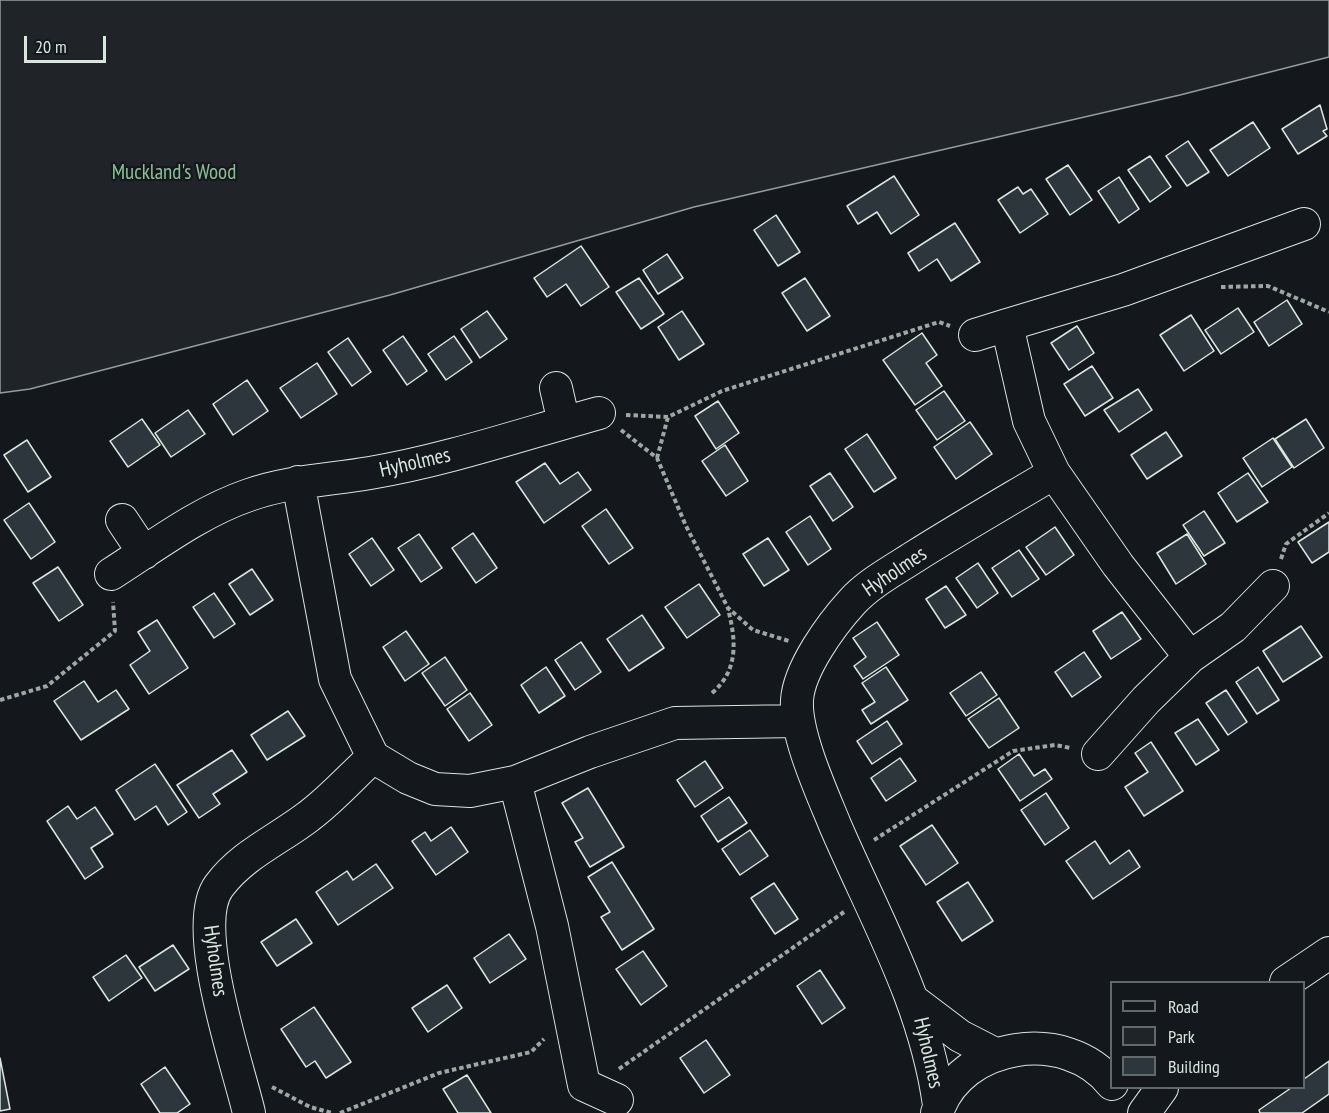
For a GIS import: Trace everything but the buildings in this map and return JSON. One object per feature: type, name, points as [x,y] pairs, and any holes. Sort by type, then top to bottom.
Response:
[{"type":"street","points":[[975,335],[1290,236]]},
{"type":"street","points":[[1007,325],[1029,421],[1054,473],[1118,565],[1190,657]]},
{"type":"street","points":[[555,388],[564,423]]},
{"type":"street","name":"Hyholmes","points":[[111,574],[207,513],[249,495],[298,482],[370,473],[455,453],[599,413]]},
{"type":"street","name":"Hyholmes","points":[[938,1109],[933,1061],[915,1002],[819,788],[798,721],[797,699],[803,675],[823,640],[853,601],[895,570],[1054,473]]},
{"type":"street","points":[[298,482],[335,680],[373,757],[408,778],[435,789],[470,791],[515,782],[590,752],[675,723],[798,721]]},
{"type":"street","points":[[122,520],[144,553]]},
{"type":"street","points":[[1098,754],[1146,700],[1190,657],[1233,627],[1273,586]]},
{"type":"street","name":"Hyholmes","points":[[255,1098],[217,991],[207,919],[217,888],[242,860],[309,816],[373,757]]},
{"type":"street","points":[[515,782],[552,926],[572,1033],[588,1092]]},
{"type":"street","points":[[1288,981],[1329,954]]},
{"type":"street","name":"Hyholmes","points":[[915,1002],[960,1036],[995,1054]]},
{"type":"street","points":[[938,1109],[960,1078],[972,1066],[995,1054],[1024,1048],[1055,1050],[1097,1058],[1110,1081]]},
{"type":"street","points":[[1115,1089],[1129,1113]]},
{"type":"street","points":[[1144,1113],[1161,1089]]},
{"type":"path","points":[[1212,287],[1268,286],[1329,312]]},
{"type":"path","points":[[599,413],[668,417],[723,391],[939,322],[975,335]]},
{"type":"path","points":[[599,413],[657,458],[686,526],[728,608],[735,637],[733,661],[716,690],[709,696]]},
{"type":"path","points":[[657,458],[668,417]]},
{"type":"path","points":[[1273,586],[1286,544],[1329,513]]},
{"type":"path","points":[[0,700],[47,686],[115,631],[111,574]]},
{"type":"path","points":[[728,608],[753,630],[786,641],[823,640]]},
{"type":"path","points":[[849,857],[1013,751],[1055,745],[1098,754]]},
{"type":"path","points":[[588,1092],[867,896]]},
{"type":"path","points":[[340,1113],[439,1073],[531,1052],[552,1032],[572,1033]]},
{"type":"path","points":[[255,1098],[332,1113]]},
{"type":"green space","name":"Muckland's Wood","points":[[0,0],[1329,0],[1329,57],[1180,95],[694,207],[390,295],[30,389],[0,393]]}]
